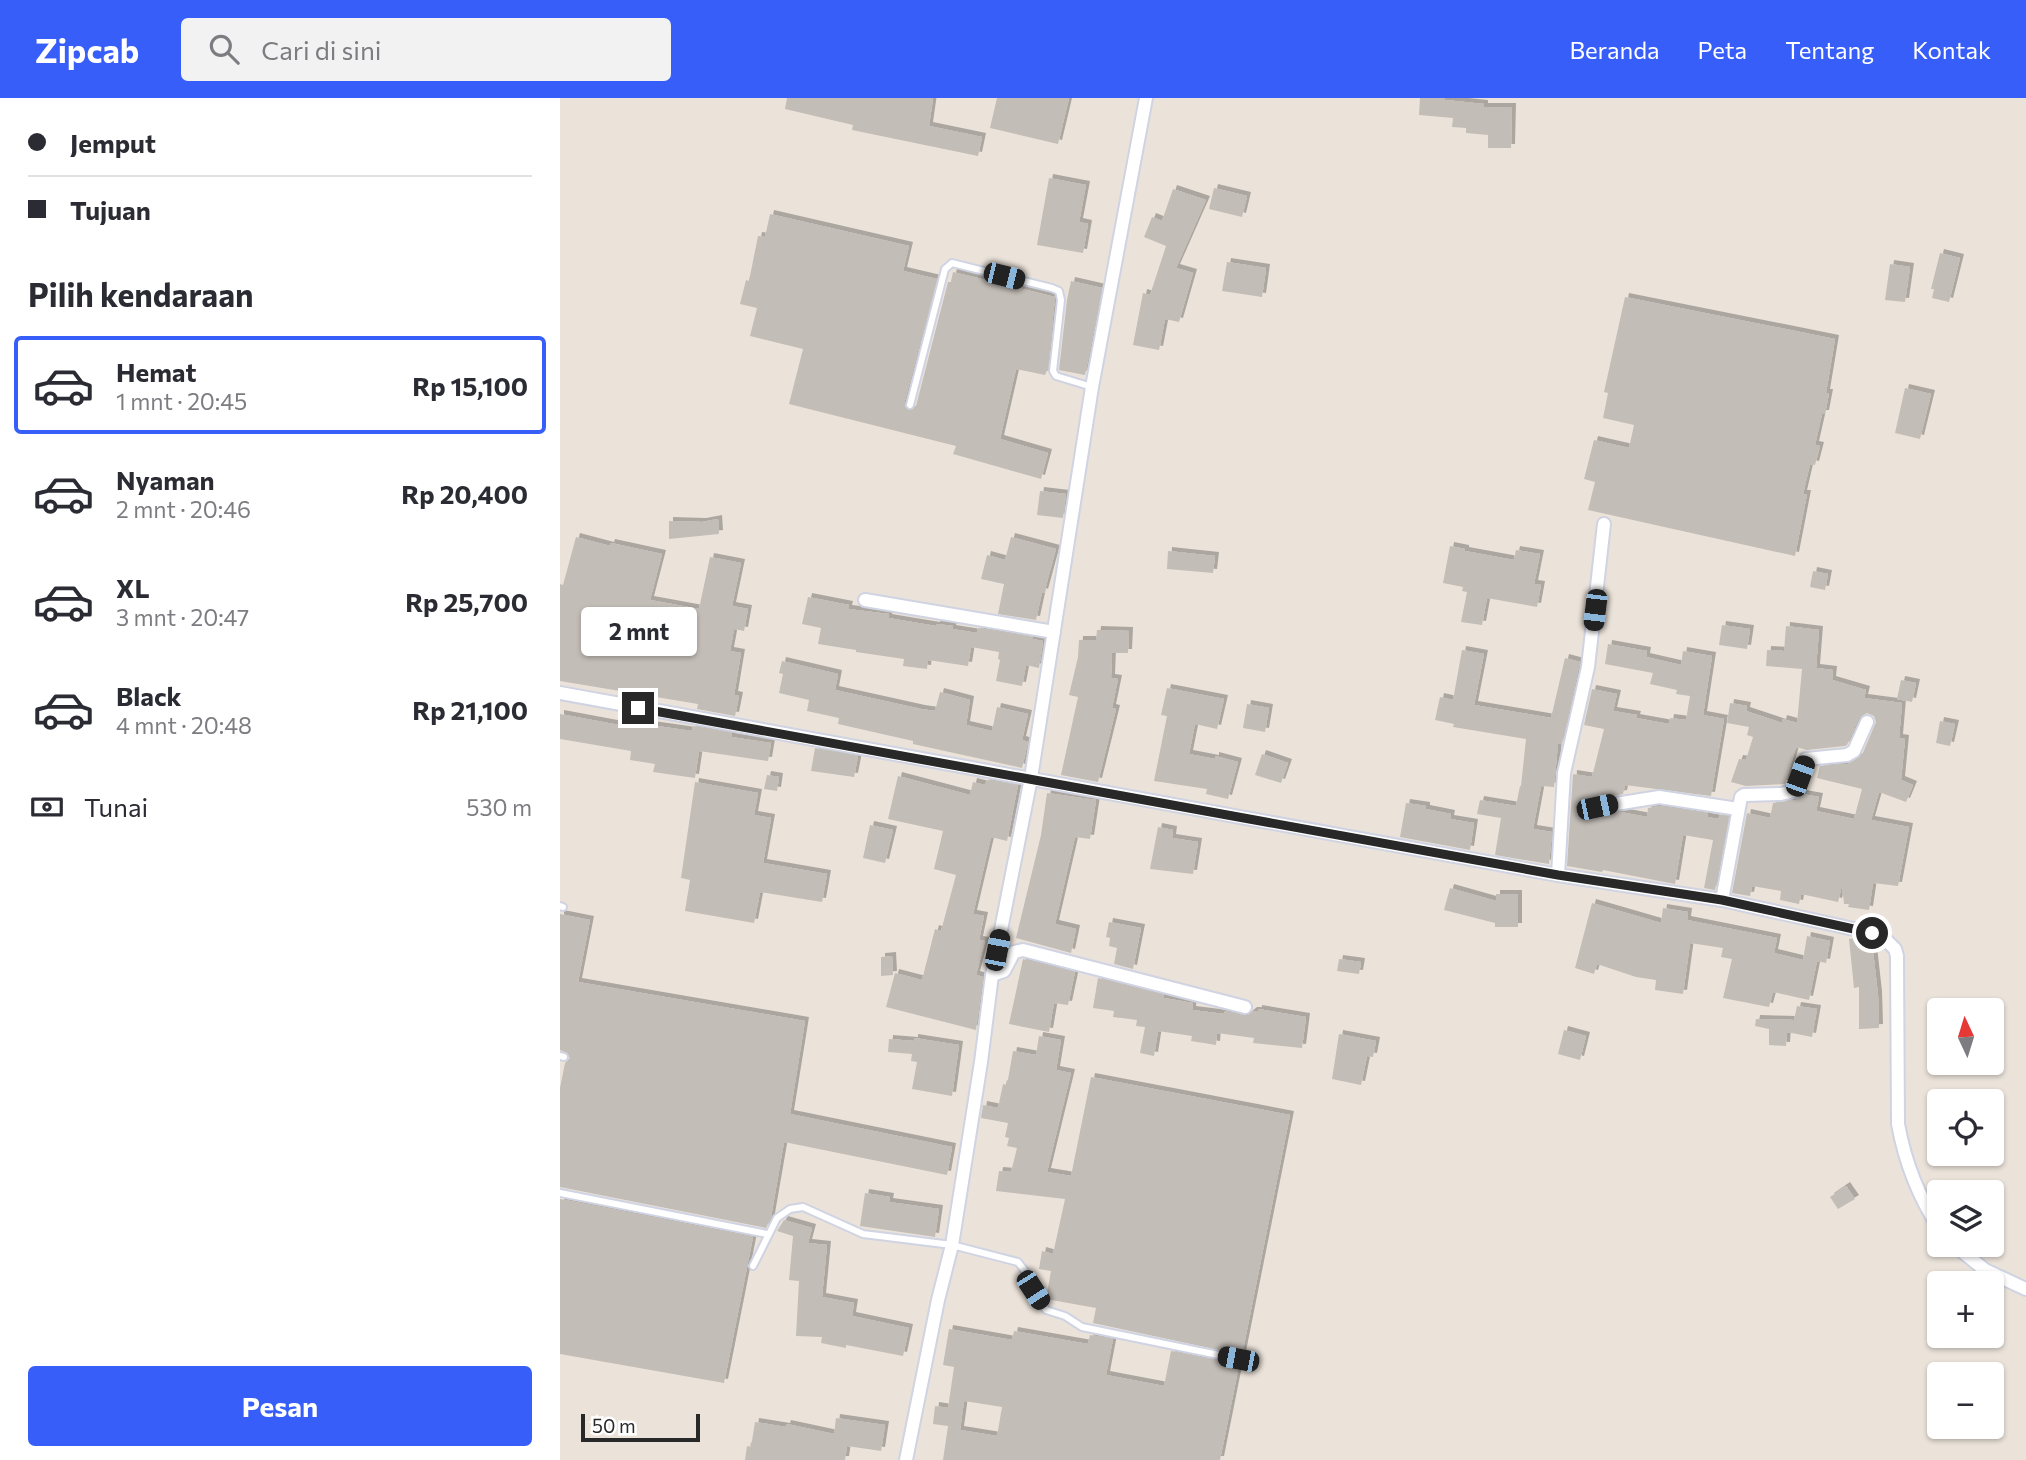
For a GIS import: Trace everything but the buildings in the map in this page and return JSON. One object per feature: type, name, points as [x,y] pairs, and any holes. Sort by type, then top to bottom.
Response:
[{"type":"street","points":[[906,1460],[938,1300],[952,1245],[992,975],[1031,778],[1092,387],[1146,98]]},
{"type":"street","points":[[1558,875],[1564,773],[1588,667],[1604,524]]},
{"type":"street","points":[[865,600],[1054,632]]},
{"type":"street","points":[[560,694],[1558,875],[1722,900],[1881,936],[1895,949],[1897,965],[1898,1124],[1902,1150],[1927,1208]]},
{"type":"street","points":[[1722,900],[1741,797],[1794,791],[1808,758],[1840,757],[1852,752],[1867,722]]},
{"type":"street","points":[[1597,807],[1659,797],[1738,808]]},
{"type":"street","points":[[992,975],[1004,971],[1014,952],[1023,950],[1245,1007]]},
{"type":"street","points":[[1969,1257],[1985,1270],[2026,1289]]},
{"type":"lane","points":[[910,405],[945,269],[952,264],[1059,292],[1061,300],[1053,371],[1056,376],[1092,387]]},
{"type":"lane","points":[[560,1193],[768,1234]]},
{"type":"lane","points":[[752,1266],[768,1234],[784,1212],[803,1207],[863,1234],[952,1245],[1018,1262],[1026,1270],[1033,1290],[1046,1310],[1065,1316],[1082,1327],[1238,1359]]},
{"type":"route","points":[[638,708],[1558,875],[1722,900],[1872,933]]}]
